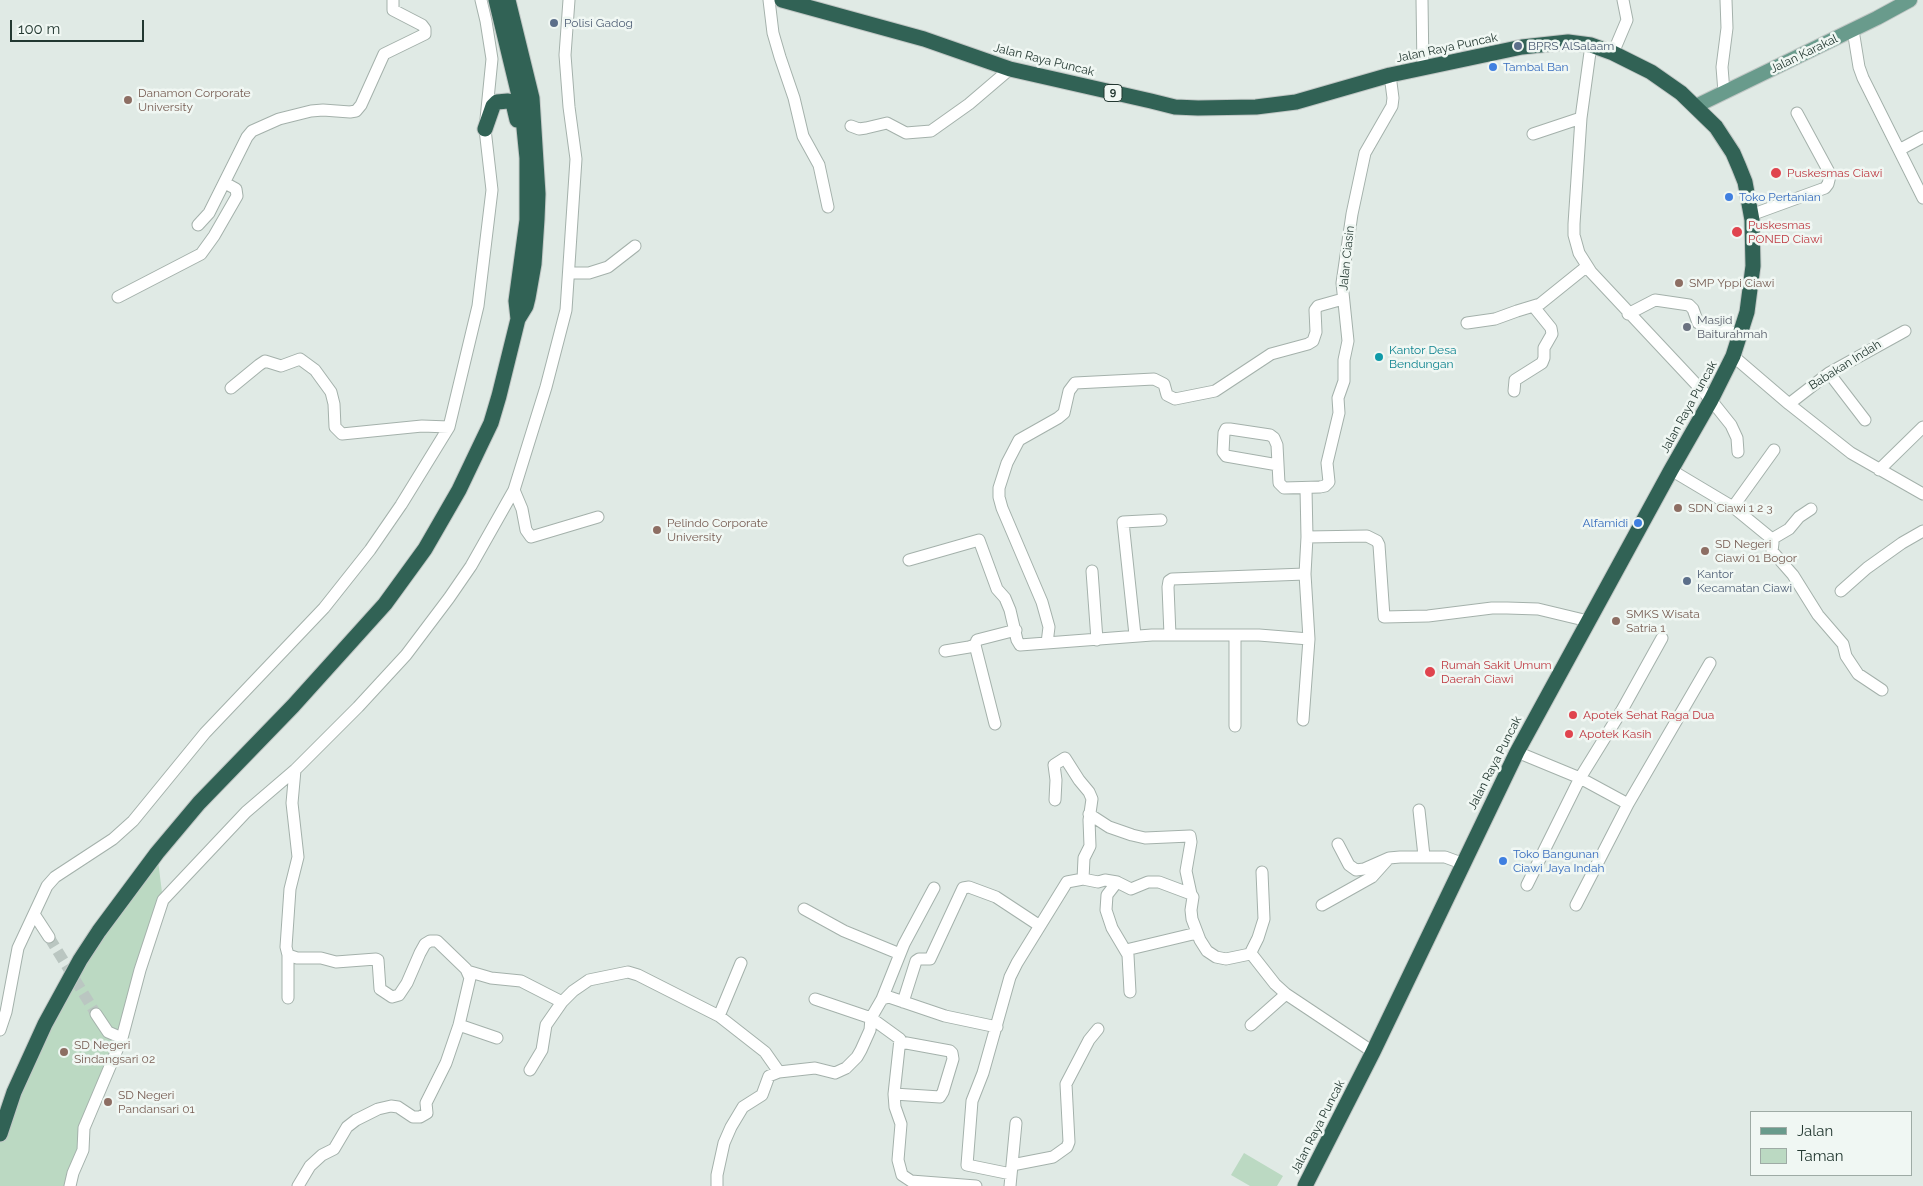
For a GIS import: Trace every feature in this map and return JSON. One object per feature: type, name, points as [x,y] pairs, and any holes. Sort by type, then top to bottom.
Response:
[{"type":"highway","points":[[496,0],[522,108],[527,158],[527,220],[516,301],[518,319]]},
{"type":"highway","points":[[0,1134],[14,1092],[46,1024],[80,960],[99,931],[157,853],[199,803],[293,706],[385,604],[425,549],[459,490],[491,422],[502,386],[518,319],[526,306],[531,284],[538,194],[532,98],[515,22],[508,0]]},
{"type":"highway","points":[[515,22],[522,0]]},
{"type":"highway","name":"Jalan Raya Puncak","points":[[782,0],[924,39],[1010,69],[1151,102],[1198,108],[1256,107],[1296,102],[1390,75],[1470,58],[1544,44],[1568,42],[1591,44],[1614,53],[1651,72],[1675,88],[1716,127],[1733,153],[1745,182],[1751,215],[1754,266],[1747,312],[1733,356],[1711,400],[1517,752],[1374,1052],[1305,1186]]},
{"type":"highway","points":[[485,130],[493,106],[497,102],[508,101],[515,106],[518,126],[525,140]]},
{"type":"main road","name":"Jalan Karakal","points":[[1696,106],[1853,30],[1910,0]]},
{"type":"street","points":[[198,225],[210,213],[247,137],[257,128],[301,113],[323,110],[353,112],[360,107],[384,54],[424,35],[425,32],[422,25],[393,10],[393,0]]},
{"type":"street","points":[[0,1030],[6,1012],[18,948],[44,891],[55,877],[112,839],[133,821],[205,733],[340,589],[394,515],[449,427],[478,306],[486,254],[492,183],[485,130],[492,59],[481,0]]},
{"type":"street","points":[[70,1186],[73,1173],[83,1150],[84,1128],[122,1038],[140,970],[164,900],[246,812],[294,770],[358,707],[406,655],[471,566],[514,490],[546,387],[566,310],[576,159],[569,107],[566,55],[569,0]]},
{"type":"street","points":[[769,0],[770,17],[778,51],[794,98],[803,136],[819,164],[828,207]]},
{"type":"street","points":[[1422,0],[1423,69]]},
{"type":"street","points":[[1614,53],[1627,20],[1623,0]]},
{"type":"street","points":[[1724,92],[1722,67],[1727,28],[1726,0]]},
{"type":"street","points":[[1853,30],[1861,73],[1923,198]]},
{"type":"street","points":[[1591,44],[1581,118],[1574,235],[1579,253],[1586,267],[1628,314],[1711,400],[1735,431],[1738,452]]},
{"type":"street","points":[[850,126],[866,128],[886,123],[906,133],[931,131],[969,104],[1010,69]]},
{"type":"street","name":"Jalan Ciasin","points":[[1306,488],[1325,486],[1329,482],[1327,463],[1339,413],[1338,398],[1344,381],[1344,360],[1348,341],[1347,317],[1343,299],[1343,278],[1363,160],[1367,147],[1392,106],[1393,98],[1390,75]]},
{"type":"street","points":[[1751,215],[1824,188],[1828,184],[1829,172],[1797,113]]},
{"type":"street","points":[[1533,134],[1581,118]]},
{"type":"street","points":[[1898,150],[1923,137]]},
{"type":"street","points":[[118,297],[201,254],[237,196],[236,189],[225,183]]},
{"type":"street","points":[[569,273],[589,273],[608,267],[635,246]]},
{"type":"street","points":[[1467,322],[1489,321],[1517,310],[1534,307],[1543,302],[1586,267]]},
{"type":"street","points":[[1047,643],[1049,628],[1042,602],[999,498],[999,488],[1007,463],[1019,440],[1064,413],[1069,391],[1075,383],[1154,379],[1164,384],[1167,395],[1175,398],[1215,391],[1271,354],[1313,341],[1316,332],[1316,310],[1318,306],[1343,299]]},
{"type":"street","points":[[1628,314],[1655,300],[1689,305],[1693,309],[1698,323],[1741,334]]},
{"type":"street","points":[[1514,391],[1515,380],[1542,363],[1544,348],[1552,334],[1551,328],[1534,307]]},
{"type":"street","name":"Babakan Indah","points":[[1789,404],[1829,373],[1904,331]]},
{"type":"street","points":[[1733,356],[1789,404],[1851,453],[1923,494]]},
{"type":"street","points":[[231,388],[262,362],[268,361],[282,366],[300,359],[308,363],[315,370],[330,392],[334,404],[335,427],[342,434],[422,426],[449,427]]},
{"type":"street","points":[[1829,373],[1865,420]]},
{"type":"street","points":[[1879,470],[1923,427]]},
{"type":"street","points":[[1278,465],[1226,456],[1223,452],[1225,431],[1230,429],[1272,436],[1276,443],[1278,465],[1279,483],[1288,488],[1306,488],[1307,537],[1305,574],[1309,639],[1303,720]]},
{"type":"street","points":[[1733,507],[1774,450]]},
{"type":"street","points":[[1671,470],[1733,507],[1772,540],[1772,551],[1793,575],[1818,615],[1844,644],[1846,656],[1858,674],[1882,690]]},
{"type":"street","points":[[514,490],[522,509],[526,530],[531,537],[598,517]]},
{"type":"street","points":[[1772,540],[1789,529],[1799,517],[1811,509]]},
{"type":"street","points":[[1135,635],[1123,522],[1161,520]]},
{"type":"street","points":[[1841,591],[1867,568],[1923,530]]},
{"type":"street","points":[[1307,537],[1367,536],[1375,539],[1378,545],[1384,617],[1428,616],[1492,608],[1507,608],[1538,609],[1588,621]]},
{"type":"street","points":[[909,560],[979,540],[997,589],[1005,598],[1010,610],[1016,630],[1016,640],[1020,645],[1097,640],[1135,635],[1259,635],[1309,639]]},
{"type":"street","points":[[1092,571],[1097,640]]},
{"type":"street","points":[[1170,635],[1168,587],[1172,579],[1305,574]]},
{"type":"street","points":[[994,724],[975,645],[977,640],[1016,630]]},
{"type":"street","points":[[1235,635],[1235,726]]},
{"type":"street","points":[[1527,885],[1580,778],[1622,710],[1662,638]]},
{"type":"street","points":[[945,651],[975,645]]},
{"type":"street","points":[[1576,905],[1628,804],[1710,663]]},
{"type":"street","points":[[1517,752],[1580,778],[1628,804]]},
{"type":"street","points":[[1055,800],[1056,780],[1054,765],[1065,758],[1091,795],[1092,801],[1089,814],[1090,846],[1084,858],[1083,880]]},
{"type":"street","points":[[288,998],[288,955],[286,947],[290,889],[298,857],[292,803],[294,770]]},
{"type":"street","points":[[1419,810],[1424,856]]},
{"type":"street","points":[[1089,814],[1109,827],[1145,838],[1190,836],[1191,842],[1186,871],[1193,897],[1191,914],[1197,933],[1207,951],[1216,957],[1231,958],[1250,954]]},
{"type":"street","points":[[1338,844],[1349,865],[1356,870],[1364,869],[1390,858],[1424,856],[1446,857],[1464,864]]},
{"type":"street","points":[[1322,905],[1372,877],[1390,858]]},
{"type":"street","points":[[1250,954],[1264,919],[1262,872]]},
{"type":"street","points":[[1098,1029],[1088,1040],[1066,1084],[1067,1147],[1053,1157],[1011,1175],[967,1165],[972,1101],[997,1027],[1010,977],[1023,952],[1068,882],[1083,880],[1098,882],[1105,880],[1117,882],[1132,889],[1144,882],[1159,882],[1191,894]]},
{"type":"street","points":[[1117,882],[1107,895],[1106,910],[1112,928],[1126,950],[1129,963],[1130,992]]},
{"type":"street","points":[[717,1186],[716,1174],[731,1127],[743,1107],[762,1095],[769,1076],[779,1072],[815,1068],[835,1073],[851,1063],[861,1050],[870,1030],[871,1018],[882,999],[900,954],[934,888]]},
{"type":"street","points":[[903,1002],[916,961],[930,958],[964,888],[971,888],[996,897],[1040,926]]},
{"type":"street","points":[[804,909],[844,931],[900,954]]},
{"type":"street","points":[[34,914],[49,936]]},
{"type":"street","points":[[1126,950],[1197,933]]},
{"type":"street","points":[[288,955],[297,958],[322,958],[336,962],[376,959],[378,960],[380,989],[392,997],[399,995],[407,983],[425,944],[430,941],[437,941],[467,972],[491,978],[522,981],[562,1002]]},
{"type":"street","points":[[1250,954],[1286,994],[1374,1052]]},
{"type":"street","points":[[719,1016],[741,963]]},
{"type":"street","points":[[298,1186],[314,1161],[334,1149],[347,1127],[360,1118],[391,1106],[398,1107],[413,1117],[420,1117],[427,1113],[426,1103],[446,1063],[459,1025],[469,983],[467,972]]},
{"type":"street","points":[[530,1070],[542,1050],[546,1025],[562,1002],[573,991],[589,980],[628,972],[638,975],[719,1016],[765,1052],[779,1072]]},
{"type":"street","points":[[1251,1025],[1286,994]]},
{"type":"street","points":[[882,999],[889,997],[945,1016],[997,1027]]},
{"type":"street","points":[[815,999],[871,1018],[900,1039],[894,1094],[895,1107],[901,1124],[898,1160],[902,1175],[911,1181],[970,1185],[966,1171]]},
{"type":"street","points":[[96,1014],[108,1032],[122,1038]]},
{"type":"street","points":[[459,1025],[496,1038]]},
{"type":"street","points":[[894,1094],[940,1097],[953,1059],[950,1051],[901,1042]]},
{"type":"street","points":[[1011,1175],[1016,1123]]},
{"type":"green space","points":[[157,853],[163,900],[122,1038],[83,1128],[70,1186],[0,1186],[0,1136],[42,1033]]},
{"type":"green space","points":[[1244,1153],[1283,1176],[1277,1186],[1250,1186],[1231,1175]]},
{"type":"tunnel","points":[[49,937],[96,1014]]},
{"type":"place","name":"Polisi Gadog","points":[[554,23]]},
{"type":"place","name":"BPRS AlSalaam","points":[[1518,46]]},
{"type":"place","name":"Tambal Ban","points":[[1493,67]]},
{"type":"place","name":"Danamon Corporate University","points":[[128,100]]},
{"type":"place","name":"Puskesmas Ciawi","points":[[1776,173]]},
{"type":"place","name":"Toko Pertanian","points":[[1729,197]]},
{"type":"place","name":"Puskesmas PONED Ciawi","points":[[1737,232]]},
{"type":"place","name":"SMP Yppi Ciawi","points":[[1679,283]]},
{"type":"place","name":"Masjid Baiturahmah","points":[[1687,327]]},
{"type":"place","name":"Kantor Desa Bendungan","points":[[1379,357]]},
{"type":"place","name":"SDN Ciawi 1 2 3","points":[[1678,508]]},
{"type":"place","name":"Alfamidi","points":[[1638,523]]},
{"type":"place","name":"Pelindo Corporate University","points":[[657,530]]},
{"type":"place","name":"SD Negeri Ciawi 01 Bogor","points":[[1705,551]]},
{"type":"place","name":"Kantor Kecamatan Ciawi","points":[[1687,581]]},
{"type":"place","name":"SMKS Wisata Satria 1","points":[[1616,621]]},
{"type":"place","name":"Rumah Sakit Umum Daerah Ciawi","points":[[1430,672]]},
{"type":"place","name":"Apotek Sehat Raga Dua","points":[[1573,715]]},
{"type":"place","name":"Apotek Kasih","points":[[1569,734]]},
{"type":"place","name":"Toko Bangunan Ciawi Jaya Indah","points":[[1503,861]]},
{"type":"place","name":"SD Negeri Sindangsari 02","points":[[64,1052]]},
{"type":"place","name":"SD Negeri Pandansari 01","points":[[108,1102]]}]
